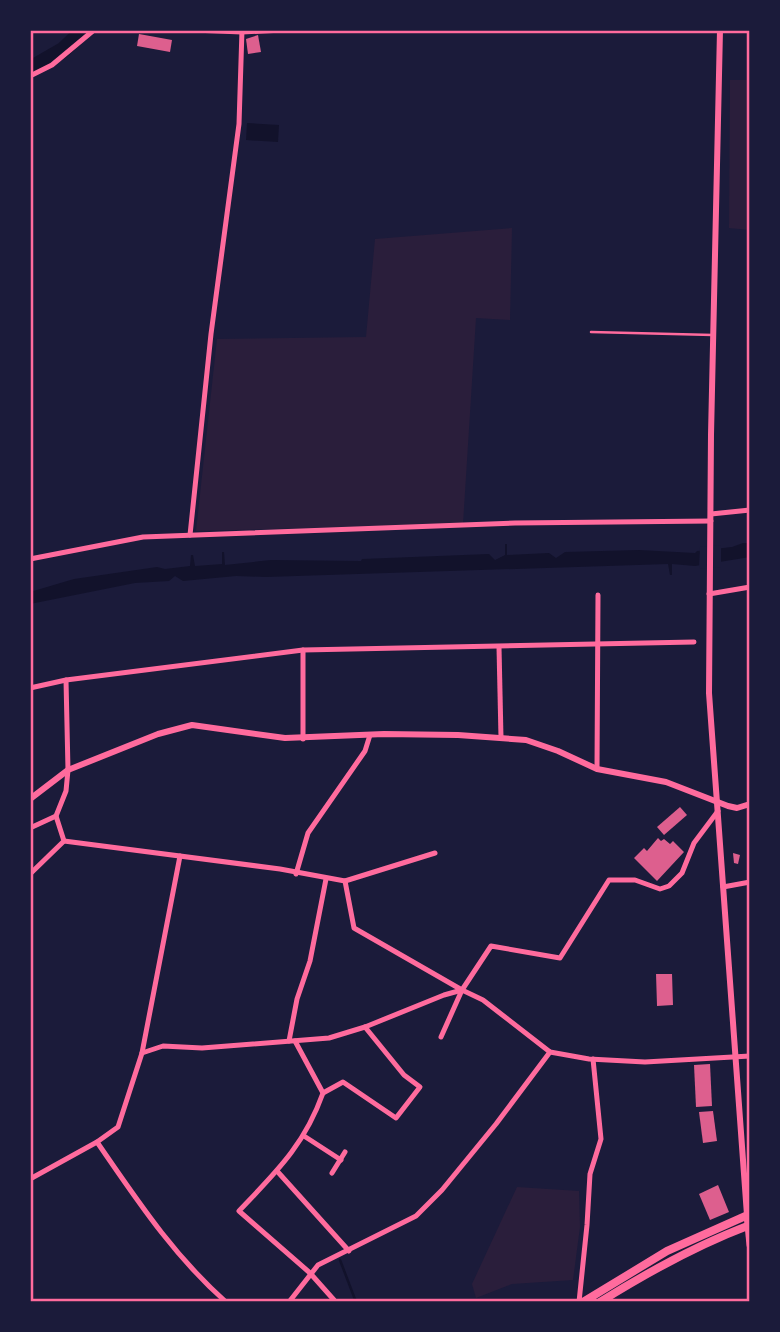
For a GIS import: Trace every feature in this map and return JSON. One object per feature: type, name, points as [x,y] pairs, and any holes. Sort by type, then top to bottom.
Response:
[{"type":"main road","points":[[581,1302],[667,1251],[749,1214],[750,1245]]},
{"type":"main road","points":[[600,1302],[672,1259],[749,1225]]},
{"type":"street","points":[[30,76],[52,65],[93,30]]},
{"type":"street","points":[[192,30],[283,30]]},
{"type":"street","points":[[720,30],[709,693],[749,1214]]},
{"type":"street","points":[[190,535],[211,334],[239,124],[242,31]]},
{"type":"street","points":[[30,559],[143,537],[515,523],[711,521],[750,510]]},
{"type":"street","points":[[709,594],[750,587]]},
{"type":"street","points":[[597,769],[598,595]]},
{"type":"street","points":[[30,688],[66,680],[303,650],[694,642]]},
{"type":"street","points":[[499,647],[501,738]]},
{"type":"street","points":[[303,650],[303,739]]},
{"type":"street","points":[[64,841],[56,816],[66,791],[68,770],[66,680]]},
{"type":"street","points":[[30,799],[68,770],[158,734],[192,725],[257,736],[303,739],[370,734],[501,738],[541,745],[597,769],[666,782],[737,808],[750,804]]},
{"type":"street","points":[[296,874],[308,833],[365,751],[370,734]]},
{"type":"street","points":[[442,1037],[462,990],[491,946],[560,958],[609,880],[635,880],[660,889],[669,886],[682,873],[694,843],[718,811]]},
{"type":"street","points":[[30,828],[56,816]]},
{"type":"street","points":[[64,841],[345,881],[435,853]]},
{"type":"street","points":[[30,874],[64,841]]},
{"type":"street","points":[[30,1180],[118,1127],[142,1053],[180,856]]},
{"type":"street","points":[[323,1093],[292,1041],[297,999],[310,961],[326,879]]},
{"type":"street","points":[[345,881],[354,928],[483,1000],[550,1052],[593,1059],[645,1062],[750,1056]]},
{"type":"street","points":[[723,887],[750,882]]},
{"type":"street","points":[[142,1053],[163,1046],[202,1048],[329,1038],[462,990]]},
{"type":"street","points":[[332,1302],[334,1300],[310,1273],[239,1211],[277,1171],[304,1136],[323,1093],[342,1082],[396,1118],[420,1087],[404,1075],[365,1027]]},
{"type":"street","points":[[289,1302],[318,1265],[416,1216],[442,1190],[496,1124],[550,1052]]},
{"type":"street","points":[[581,1302],[590,1174],[601,1139],[593,1059]]},
{"type":"street","points":[[304,1136],[341,1160]]},
{"type":"street","points":[[97,1142],[161,1235],[206,1285],[226,1302]]},
{"type":"street","points":[[332,1173],[345,1152]]},
{"type":"street","points":[[277,1171],[349,1251]]},
{"type":"lane","points":[[591,332],[713,335]]},
{"type":"shaded area","points":[[730,80],[750,80],[750,230],[729,228]]},
{"type":"shaded area","points":[[247,123],[279,125],[278,142],[246,140]]},
{"type":"shaded area","points":[[512,228],[510,320],[476,318],[463,524],[196,531],[217,339],[366,337],[375,239]]},
{"type":"shaded area","points":[[750,543],[750,557],[695,566],[672,564],[672,575],[668,564],[236,576],[183,581],[175,576],[169,581],[135,583],[30,604],[30,592],[74,579],[157,567],[165,569],[190,566],[191,555],[195,566],[222,564],[222,552],[225,565],[271,560],[361,561],[489,554],[495,560],[505,555],[505,544],[507,555],[549,553],[556,558],[565,552],[639,550],[695,553]]},
{"type":"shaded area","points":[[517,1187],[579,1191],[580,1227],[573,1280],[512,1284],[476,1298],[472,1284]]},
{"type":"pier","points":[[721,545],[721,567],[699,569],[700,547]]},
{"type":"building","points":[[139,34],[172,40],[170,52],[137,46]]},
{"type":"building","points":[[258,35],[261,52],[248,54],[246,39]]},
{"type":"building","points":[[680,807],[687,815],[664,835],[657,827]]},
{"type":"building","points":[[658,838],[670,844],[673,841],[684,852],[657,881],[634,858],[644,848],[647,851]]},
{"type":"building","points":[[733,853],[740,855],[738,864],[734,863]]},
{"type":"building","points":[[656,974],[672,974],[673,1005],[657,1006]]},
{"type":"building","points":[[710,1064],[712,1106],[696,1107],[694,1065]]},
{"type":"building","points":[[713,1111],[717,1141],[703,1143],[699,1112]]},
{"type":"building","points":[[718,1185],[729,1212],[710,1220],[699,1194]]},
{"type":"waterway","points":[[30,69],[63,50],[84,30]]},
{"type":"waterway","points":[[340,1260],[356,1302]]}]
